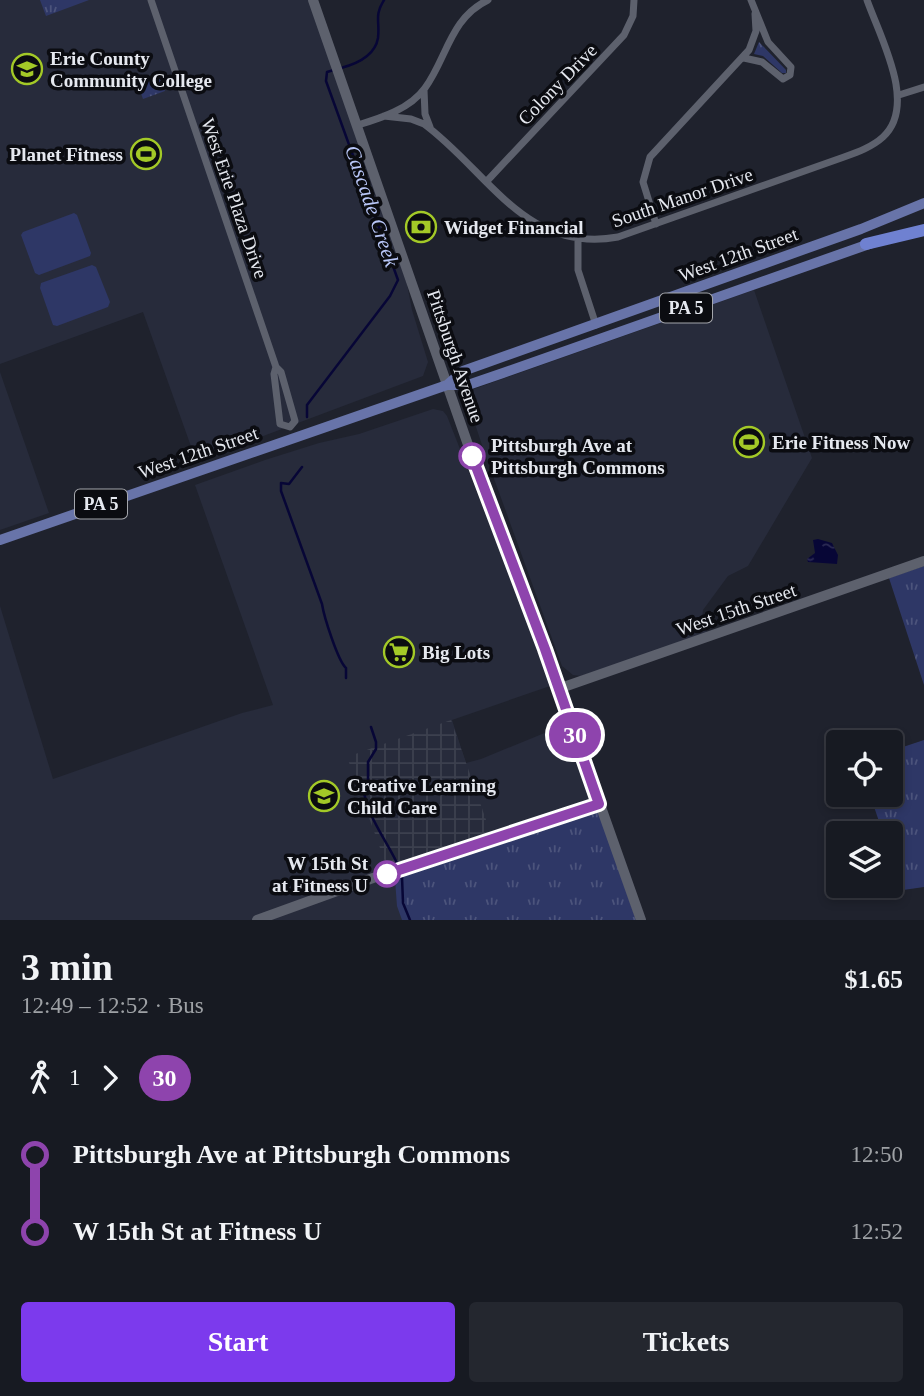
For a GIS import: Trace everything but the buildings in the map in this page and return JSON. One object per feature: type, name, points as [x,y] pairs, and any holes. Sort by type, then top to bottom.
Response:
[{"type":"highway","points":[[866,244],[924,228]]},
{"type":"main road","name":"West 12th Street","points":[[447,385],[463,372],[861,229],[924,203]]},
{"type":"main road","name":"West 12th Street","points":[[0,540],[292,432],[447,385],[470,384],[866,244]]},
{"type":"street","name":"West Erie Plaza Drive","points":[[151,0],[276,368],[281,372],[295,421],[292,432],[280,424],[274,374],[276,368]]},
{"type":"street","name":"Pittsburgh Avenue","points":[[313,0],[447,385],[641,920]]},
{"type":"street","points":[[358,125],[401,108],[424,90],[457,26],[473,8],[488,0]]},
{"type":"street","name":"Colony Drive","points":[[487,181],[624,35],[633,16],[634,0]]},
{"type":"street","points":[[744,58],[762,62],[783,79],[790,75],[791,68],[768,43],[751,0]]},
{"type":"street","points":[[867,0],[899,96],[924,87]]},
{"type":"street","points":[[656,223],[643,182],[650,157],[744,58],[755,38],[755,13]]},
{"type":"street","points":[[424,90],[426,118],[432,130]]},
{"type":"street","name":"South Manor Drive","points":[[384,116],[411,119],[432,130],[533,224],[553,233],[578,239],[618,237],[866,149],[888,131],[897,112],[899,96]]},
{"type":"street","points":[[578,239],[578,270],[596,325]]},
{"type":"street","name":"West 15th Street","points":[[558,689],[924,561]]},
{"type":"street","points":[[257,920],[373,878],[599,804]]},
{"type":"shaded area","points":[[0,0],[309,0],[407,284],[428,362],[423,376],[189,464],[193,452],[143,312],[0,364]]},
{"type":"shaded area","points":[[754,290],[812,458],[748,566],[728,576],[703,610],[702,619],[707,633],[581,676],[573,675],[562,666],[484,451],[469,406],[470,396],[474,389]]},
{"type":"shaded area","points":[[0,372],[49,513],[0,530]]},
{"type":"shaded area","points":[[433,409],[443,411],[447,416],[553,685],[452,720],[466,763],[564,725],[636,920],[0,920],[0,606],[53,779],[242,713],[273,705],[195,485],[265,460],[359,434]]},
{"type":"shaded area","points":[[451,720],[491,834],[388,870],[347,757]]},
{"type":"green space","points":[[40,0],[89,0],[46,16]]},
{"type":"green space","points":[[759,42],[786,73],[782,73],[763,56],[754,54]]},
{"type":"green space","points":[[158,74],[165,91],[143,99],[137,82]]},
{"type":"green space","points":[[74,213],[77,215],[90,256],[39,275],[35,273],[21,235]]},
{"type":"green space","points":[[92,265],[96,267],[110,302],[108,307],[57,326],[53,325],[40,288],[41,283]]},
{"type":"green space","points":[[924,566],[924,685],[889,578]]},
{"type":"green space","points":[[924,740],[924,887],[903,890],[903,821],[879,821],[874,807],[903,807],[903,747]]},
{"type":"green space","points":[[599,812],[636,920],[402,920],[397,906],[395,879]]},
{"type":"water","points":[[813,540],[832,543],[838,555],[837,564],[808,562],[807,559],[815,553]]},
{"type":"waterway","name":"Cascade Creek","points":[[341,68],[359,61],[373,50],[378,38],[379,10],[384,0]]},
{"type":"waterway","name":"Cascade Creek","points":[[307,417],[307,405],[390,296],[398,280],[326,81],[327,72],[334,70]]},
{"type":"waterway","name":"Cascade Creek","points":[[302,467],[289,484],[281,483],[281,491],[332,638],[346,668],[346,678]]},
{"type":"waterway","name":"Cascade Creek","points":[[371,727],[376,749],[368,762],[368,780],[363,786],[365,797],[372,817],[397,863]]},
{"type":"waterway","name":"Cascade Creek","points":[[402,877],[403,903],[410,920]]},
{"type":"bus line","name":"30","points":[[387,874],[599,804],[545,649],[472,456]]},
{"type":"place","name":"Erie County Community College","points":[[27,69]]},
{"type":"place","name":"Planet Fitness","points":[[146,154]]},
{"type":"place","name":"Widget Financial","points":[[421,227]]},
{"type":"place","name":"Erie Fitness Now","points":[[749,442]]},
{"type":"place","name":"Pittsburgh Ave at Pittsburgh Commons","points":[[472,456]]},
{"type":"place","name":"Big Lots","points":[[399,652]]},
{"type":"place","name":"Creative Learning Child Care","points":[[324,796]]},
{"type":"place","name":"W 15th St at Fitness U","points":[[387,874]]}]
